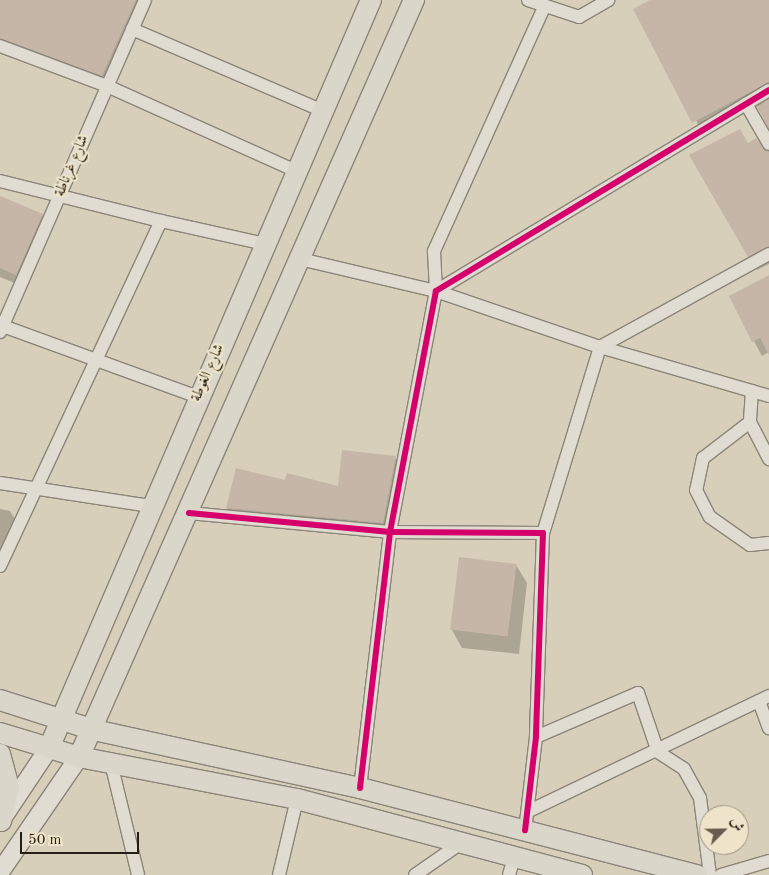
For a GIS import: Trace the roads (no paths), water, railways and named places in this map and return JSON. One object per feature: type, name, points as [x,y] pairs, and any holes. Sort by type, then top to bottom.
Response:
[{"type":"main road","name":"شارع الغوطة","points":[[49,748],[150,506],[371,0]]},
{"type":"main road","points":[[0,872],[79,757],[94,730],[189,513],[296,258],[414,0]]},
{"type":"main road","points":[[0,700],[61,722],[360,788],[697,875]]},
{"type":"main road","points":[[0,733],[79,757],[297,799],[461,843],[511,866],[577,874]]},
{"type":"main road","points":[[0,821],[49,748]]},
{"type":"main road","points":[[0,754],[9,787],[0,821]]},
{"type":"street","name":"شارع غرناطة","points":[[1,328],[145,0]]},
{"type":"street","points":[[528,0],[544,7],[579,17],[609,0]]},
{"type":"street","points":[[360,788],[390,532],[436,291],[434,251],[544,7]]},
{"type":"street","points":[[132,29],[323,112]]},
{"type":"street","points":[[0,46],[107,86],[296,171]]},
{"type":"street","points":[[436,291],[769,90]]},
{"type":"street","points":[[746,104],[769,144]]},
{"type":"street","points":[[0,181],[161,221],[265,244]]},
{"type":"street","points":[[0,566],[161,221]]},
{"type":"street","points":[[526,830],[531,810],[536,737],[543,533],[600,347],[769,254]]},
{"type":"street","points":[[296,258],[436,291],[600,347],[769,396]]},
{"type":"street","points":[[1,328],[198,397]]},
{"type":"street","points":[[752,391],[750,422],[769,459]]},
{"type":"street","points":[[750,422],[703,458],[696,490],[710,518],[750,545],[769,543]]},
{"type":"street","points":[[0,483],[34,490],[150,506]]},
{"type":"street","points":[[189,513],[390,532],[543,533]]},
{"type":"street","points":[[536,737],[638,694],[658,752],[684,769],[700,798],[710,875]]},
{"type":"street","points":[[531,810],[658,752],[764,699],[769,728]]},
{"type":"street","points":[[111,763],[138,875]]},
{"type":"street","points":[[279,875],[297,799]]},
{"type":"street","points":[[415,875],[461,843]]},
{"type":"street","points":[[721,875],[769,861]]}]
